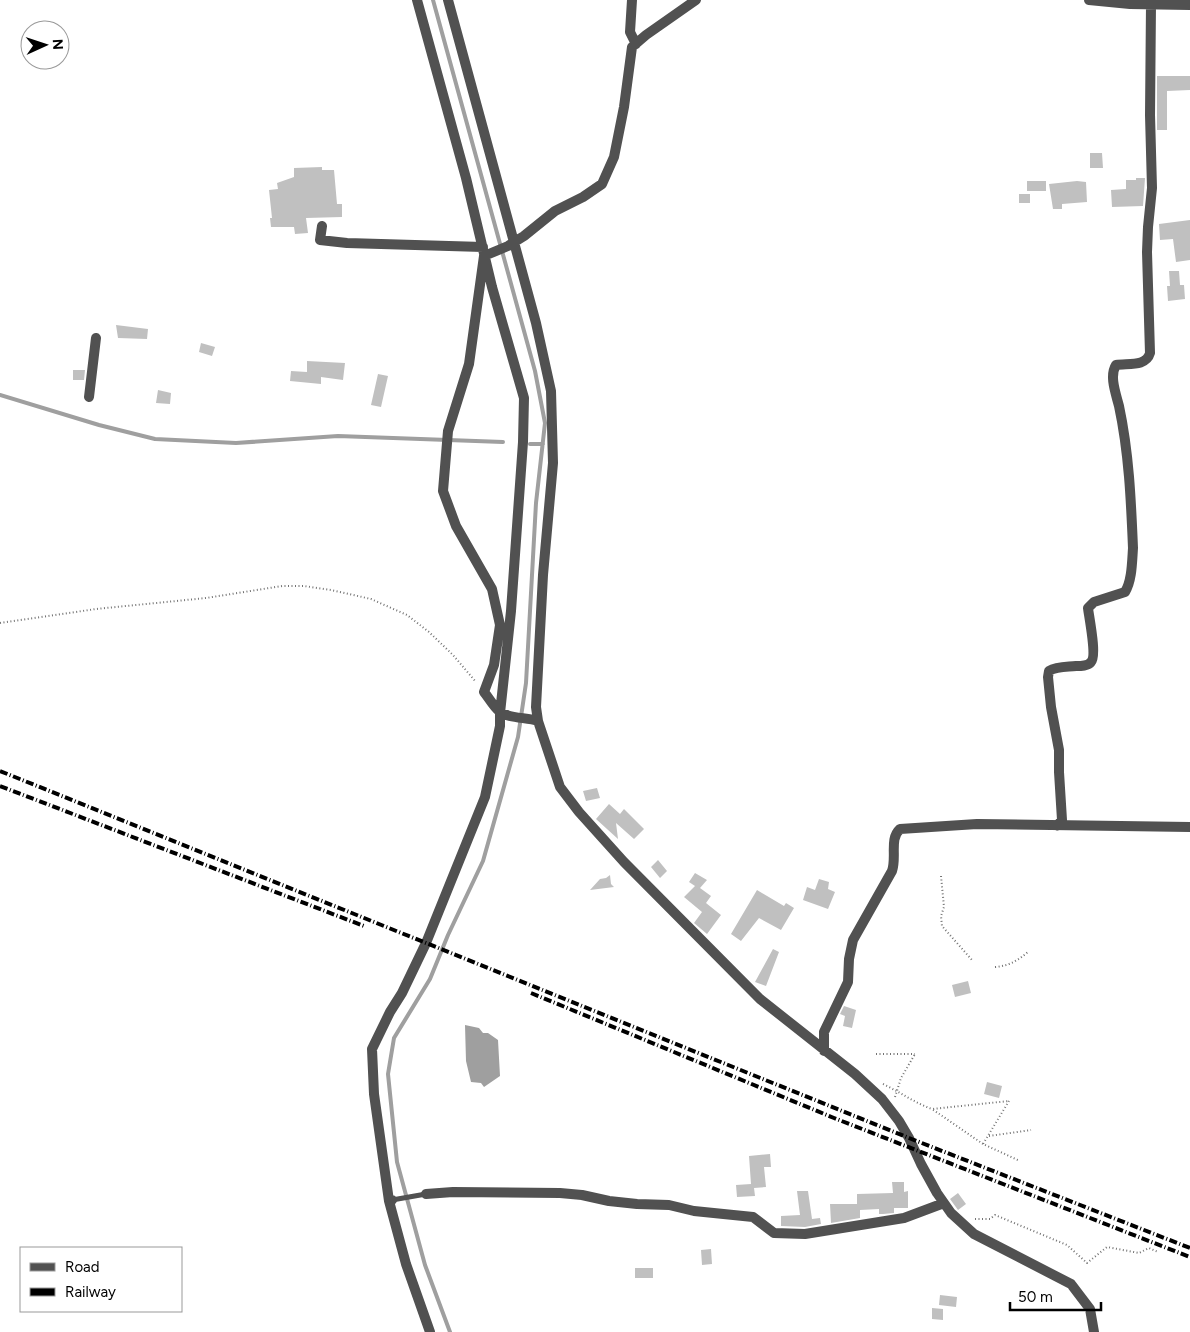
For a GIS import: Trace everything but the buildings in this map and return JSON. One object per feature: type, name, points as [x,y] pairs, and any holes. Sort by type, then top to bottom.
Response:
[{"type":"street","points":[[417,0],[524,398],[523,442],[504,714],[485,797],[429,936],[402,993],[390,1012],[372,1049],[374,1094],[391,1200],[406,1264],[430,1332]]},
{"type":"street","points":[[448,0],[512,244],[536,323],[551,391],[553,463],[542,575],[534,719],[560,787],[624,862],[760,999],[855,1074],[882,1098],[899,1121],[921,1164],[951,1213],[974,1234],[1071,1284],[1090,1309],[1094,1332]]},
{"type":"street","points":[[632,0],[630,32],[636,44]]},
{"type":"street","points":[[322,226],[320,240],[486,252],[512,244],[555,211],[583,197],[602,184],[614,157],[624,107],[632,47],[696,0]]},
{"type":"street","points":[[1089,0],[1130,4],[1190,5]]},
{"type":"street","points":[[1057,826],[1062,820],[1059,750],[1050,700],[1049,671],[1058,668],[1085,666],[1094,658],[1088,608],[1094,602],[1125,592],[1128,587],[1132,559],[1130,476],[1124,432],[1113,378],[1116,365],[1144,362],[1149,359],[1150,353],[1148,227],[1152,188],[1150,115],[1151,4]]},
{"type":"street","points":[[486,252],[469,364],[448,431],[443,491],[456,526],[492,589],[500,625],[494,665],[484,692],[504,714],[534,719]]},
{"type":"street","points":[[89,398],[96,338]]},
{"type":"street","points":[[824,1051],[824,1032],[848,982],[849,959],[854,940],[892,871],[895,863],[894,838],[900,829],[977,824],[1190,827]]},
{"type":"street","points":[[426,1194],[453,1192],[582,1195],[608,1201],[669,1205],[694,1211],[753,1217],[774,1233],[797,1234],[904,1218],[944,1203]]},
{"type":"lane","points":[[391,1200],[426,1194]]},
{"type":"path","points":[[0,623],[96,609],[206,598],[282,586],[304,586],[371,599],[406,616],[429,632],[484,692]]},
{"type":"path","points":[[941,876],[944,907],[941,916],[942,926],[972,960]]},
{"type":"path","points":[[995,967],[1005,966],[1019,960],[1029,951]]},
{"type":"path","points":[[876,1054],[915,1054],[901,1078],[889,1108]]},
{"type":"path","points":[[878,1082],[897,1090],[922,1106],[932,1109],[984,1144],[1020,1161]]},
{"type":"path","points":[[932,1109],[1009,1101],[984,1144]]},
{"type":"path","points":[[988,1136],[1031,1130]]},
{"type":"path","points":[[959,1220],[990,1219],[995,1215],[1067,1245],[1087,1263],[1107,1247],[1139,1253],[1150,1248],[1158,1252]]},
{"type":"shaded area","points":[[465,1025],[479,1028],[483,1033],[488,1033],[498,1040],[500,1076],[484,1087],[481,1083],[471,1082],[466,1061]]},
{"type":"waterway","points":[[433,0],[535,371],[545,423],[536,503],[526,683],[518,737],[483,861],[448,935],[430,979],[394,1038],[388,1074],[397,1162],[425,1265],[450,1332]]},
{"type":"waterway","points":[[0,395],[99,425],[155,439],[236,443],[338,436],[503,442]]},
{"type":"waterway","points":[[530,444],[543,444]]},
{"type":"railway","points":[[0,771],[909,1138],[1190,1248]]},
{"type":"railway","points":[[0,786],[364,926]]},
{"type":"railway","points":[[531,993],[834,1118],[1190,1257]]}]
